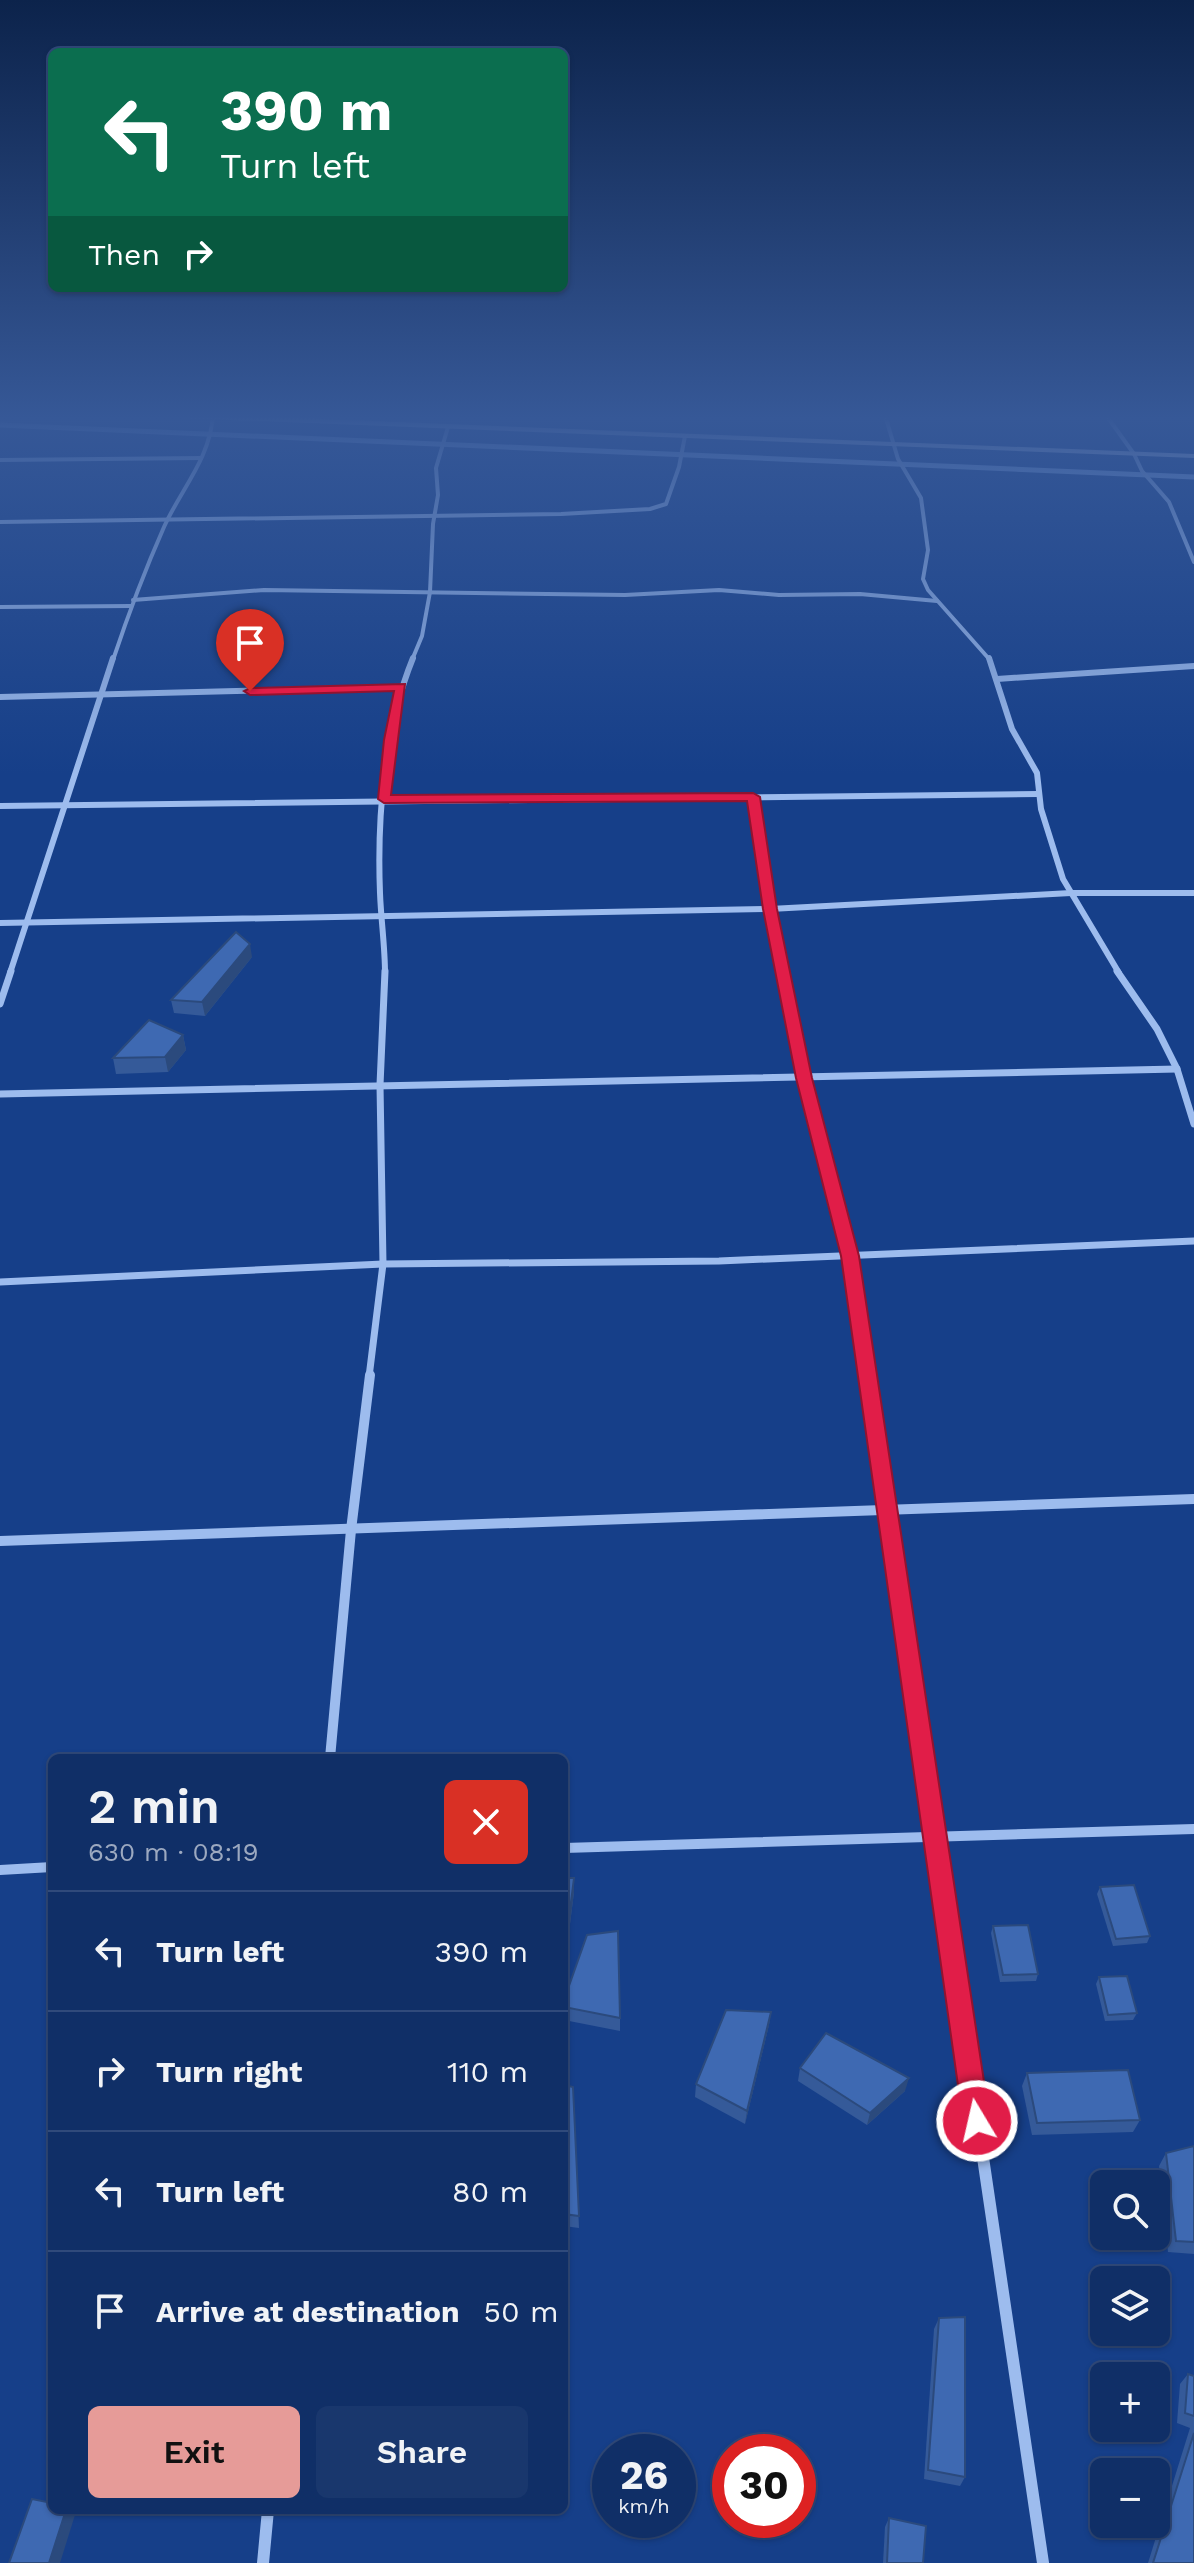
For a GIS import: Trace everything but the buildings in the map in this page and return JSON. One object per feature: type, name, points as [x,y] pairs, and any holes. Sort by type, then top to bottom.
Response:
[{"type":"street","points":[[0,1004],[99,695],[161,535]]},
{"type":"street","points":[[330,1754],[351,1530],[383,1264],[380,1085],[385,969],[380,867],[384,799],[390,740],[401,687],[422,636],[430,592],[434,535]]},
{"type":"street","points":[[926,535],[928,550],[923,579],[937,601],[988,655],[1012,729],[1037,773],[1038,794],[1063,879],[1122,979],[1157,1029],[1177,1069],[1194,1124]]},
{"type":"street","points":[[1183,535],[1194,562]]},
{"type":"street","points":[[0,607],[132,603],[264,590],[625,595],[719,590],[779,595],[860,594],[937,601]]},
{"type":"street","points":[[997,679],[1194,666]]},
{"type":"street","points":[[0,697],[401,687]]},
{"type":"street","points":[[0,806],[384,799],[1038,794]]},
{"type":"street","points":[[753,797],[770,909],[804,1078],[850,1256],[1043,2563]]},
{"type":"street","points":[[0,923],[770,909],[1071,893],[1194,893]]},
{"type":"street","points":[[0,1094],[1177,1069]]},
{"type":"street","points":[[0,1282],[383,1264],[719,1261],[1194,1241]]},
{"type":"street","points":[[0,1541],[351,1530],[885,1505],[1194,1499]]},
{"type":"street","points":[[568,1848],[1194,1829]]},
{"type":"street","points":[[0,1870],[48,1867]]},
{"type":"street","points":[[263,2563],[268,2514]]},
{"type":"route","points":[[250,691],[401,687],[390,740],[384,799],[753,797],[770,909],[804,1078],[850,1256],[977,2121]]}]
